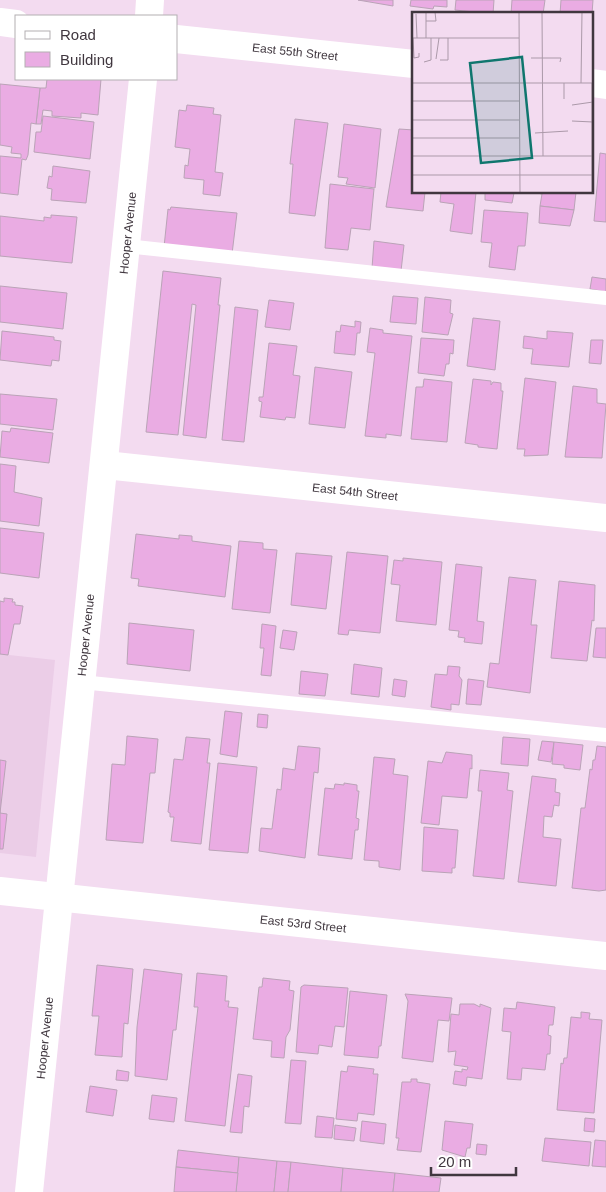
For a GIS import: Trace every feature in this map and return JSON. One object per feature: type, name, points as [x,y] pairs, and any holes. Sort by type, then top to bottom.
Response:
[{"type":"street","points":[[149,15],[150,0]]},
{"type":"street","points":[[0,22],[15,24]]},
{"type":"street","name":"East 55th Street","points":[[178,39],[412,64]]},
{"type":"street","name":"Hooper Avenue","points":[[29,1192],[143,80]]},
{"type":"street","name":"East 54th Street","points":[[104,465],[606,518]]},
{"type":"street","name":"East 53rd Street","points":[[0,892],[606,956]]},
{"type":"lane","points":[[126,246],[606,298]]},
{"type":"lane","points":[[81,682],[606,736]]},
{"type":"shaded area","points":[[0,654],[55,660],[36,857],[0,853]]},
{"type":"building","points":[[358,0],[393,0],[393,6]]},
{"type":"building","points":[[411,0],[447,0],[447,7],[434,6],[433,9],[410,6]]},
{"type":"building","points":[[456,0],[494,0],[493,12],[455,10]]},
{"type":"building","points":[[512,0],[545,0],[543,12],[511,12]]},
{"type":"building","points":[[561,0],[593,0],[592,12],[560,12]]},
{"type":"building","points":[[47,80],[101,80],[98,115],[81,113],[81,118],[52,116],[52,111],[43,110],[41,124],[36,124],[40,88],[46,88]]},
{"type":"building","points":[[0,84],[40,88],[36,124],[31,123],[28,155],[26,160],[22,159],[18,195],[0,193],[0,156],[21,158],[21,154],[11,153],[12,147],[0,145]]},
{"type":"building","points":[[187,105],[214,108],[213,114],[221,115],[215,172],[223,173],[220,196],[203,194],[204,180],[184,178],[185,165],[188,166],[190,149],[175,147],[179,110],[186,111]]},
{"type":"building","points":[[43,116],[94,122],[90,159],[34,152],[36,132],[41,132]]},
{"type":"building","points":[[295,119],[328,123],[315,216],[289,213],[293,164],[290,164]]},
{"type":"building","points":[[344,124],[381,129],[375,188],[346,184],[348,178],[338,177]]},
{"type":"building","points":[[399,129],[412,130],[412,194],[425,194],[423,211],[386,207]]},
{"type":"building","points":[[600,153],[606,154],[606,222],[594,221]]},
{"type":"building","points":[[53,166],[90,171],[86,203],[51,200],[52,189],[47,188],[49,176],[52,177]]},
{"type":"building","points":[[330,184],[374,189],[370,230],[351,228],[348,250],[325,248]]},
{"type":"building","points":[[441,194],[476,194],[472,234],[450,231],[454,204],[440,202]]},
{"type":"building","points":[[485,194],[514,194],[512,203],[485,200]]},
{"type":"building","points":[[542,194],[576,194],[574,210],[540,206]]},
{"type":"building","points":[[540,206],[574,210],[570,226],[539,223]]},
{"type":"building","points":[[171,207],[237,213],[232,254],[164,247],[168,209],[170,210]]},
{"type":"building","points":[[484,210],[528,213],[525,246],[518,246],[515,270],[489,267],[492,243],[481,242]]},
{"type":"building","points":[[51,215],[77,217],[72,263],[0,256],[0,216],[44,221],[44,217],[51,218]]},
{"type":"building","points":[[374,241],[404,245],[401,271],[372,268]]},
{"type":"building","points":[[163,271],[221,278],[218,305],[220,305],[206,438],[183,435],[196,305],[192,304],[178,435],[146,432]]},
{"type":"building","points":[[592,277],[606,279],[606,292],[590,289]]},
{"type":"building","points":[[0,286],[67,293],[63,329],[0,322]]},
{"type":"building","points":[[393,296],[418,298],[416,324],[390,322]]},
{"type":"building","points":[[425,297],[451,300],[450,313],[453,314],[448,335],[422,332]]},
{"type":"building","points":[[269,300],[294,303],[290,330],[265,327]]},
{"type":"building","points":[[235,307],[258,310],[244,442],[222,440]]},
{"type":"building","points":[[473,318],[500,321],[495,370],[467,366]]},
{"type":"building","points":[[355,321],[361,322],[360,333],[357,333],[355,355],[334,353],[336,331],[340,332],[341,325],[355,327]]},
{"type":"building","points":[[370,328],[383,330],[383,333],[412,336],[401,436],[386,434],[386,438],[365,436],[375,353],[367,352]]},
{"type":"building","points":[[2,331],[54,337],[54,340],[61,341],[59,361],[52,360],[51,366],[0,360]]},
{"type":"building","points":[[547,331],[573,333],[569,367],[531,364],[533,349],[523,348],[524,336],[547,339]]},
{"type":"building","points":[[421,338],[454,340],[453,354],[450,353],[449,364],[446,364],[444,376],[418,373]]},
{"type":"building","points":[[591,340],[603,340],[601,364],[589,363]]},
{"type":"building","points":[[269,343],[297,346],[293,375],[300,376],[295,418],[286,417],[285,420],[260,417],[262,402],[259,401],[259,397],[263,397]]},
{"type":"building","points":[[315,367],[352,372],[345,428],[309,424]]},
{"type":"building","points":[[525,378],[556,382],[548,455],[524,456],[525,449],[517,449]]},
{"type":"building","points":[[424,379],[452,382],[447,442],[411,439],[416,387],[423,387]]},
{"type":"building","points":[[473,379],[491,381],[491,385],[493,382],[501,383],[501,391],[503,391],[497,449],[478,447],[478,445],[465,443]]},
{"type":"building","points":[[573,386],[597,389],[597,403],[606,404],[602,458],[565,457]]},
{"type":"building","points":[[0,394],[57,399],[53,430],[0,424]]},
{"type":"building","points":[[11,428],[53,433],[49,463],[0,457],[2,431],[10,432]]},
{"type":"building","points":[[0,464],[16,466],[14,492],[42,498],[39,526],[0,521]]},
{"type":"building","points":[[0,528],[44,533],[39,578],[0,573]]},
{"type":"building","points":[[136,534],[179,539],[179,535],[192,536],[192,541],[231,546],[225,597],[138,586],[139,579],[131,578]]},
{"type":"building","points":[[239,541],[263,543],[263,549],[277,550],[270,613],[232,609]]},
{"type":"building","points":[[347,552],[388,556],[380,633],[349,630],[348,635],[338,634]]},
{"type":"building","points":[[296,553],[332,556],[326,609],[291,605]]},
{"type":"building","points":[[403,558],[442,562],[436,625],[396,621],[400,585],[391,584],[394,560],[403,561]]},
{"type":"building","points":[[456,564],[482,567],[477,621],[484,622],[482,644],[464,642],[465,638],[458,637],[459,631],[449,630]]},
{"type":"building","points":[[509,577],[536,580],[531,625],[537,625],[530,693],[487,687],[490,663],[499,664]]},
{"type":"building","points":[[559,581],[595,585],[594,621],[592,620],[587,661],[551,658]]},
{"type":"building","points":[[4,598],[13,599],[12,602],[15,602],[15,605],[23,606],[20,624],[14,624],[8,655],[0,654],[0,601],[4,602]]},
{"type":"building","points":[[129,623],[194,630],[190,671],[127,664]]},
{"type":"building","points":[[262,624],[276,626],[271,676],[261,675],[264,648],[260,648]]},
{"type":"building","points":[[596,628],[606,628],[606,658],[593,657]]},
{"type":"building","points":[[283,630],[297,632],[294,650],[280,648]]},
{"type":"building","points":[[354,664],[382,668],[379,697],[351,694]]},
{"type":"building","points":[[448,666],[460,667],[459,676],[462,680],[459,705],[451,704],[451,710],[431,707],[435,674],[447,675]]},
{"type":"building","points":[[301,671],[328,674],[325,696],[299,694]]},
{"type":"building","points":[[394,679],[407,681],[405,697],[392,695]]},
{"type":"building","points":[[468,679],[484,681],[481,705],[466,704]]},
{"type":"building","points":[[225,711],[242,713],[237,757],[220,754]]},
{"type":"building","points":[[258,714],[268,715],[267,728],[257,727]]},
{"type":"building","points":[[127,736],[158,739],[155,773],[150,773],[143,843],[106,840],[112,764],[125,765]]},
{"type":"building","points":[[186,737],[210,739],[207,763],[210,763],[201,844],[171,841],[174,817],[170,817],[168,812],[174,759],[183,760]]},
{"type":"building","points":[[503,737],[530,739],[528,766],[501,764]]},
{"type":"building","points":[[542,741],[554,742],[551,762],[538,760]]},
{"type":"building","points":[[554,742],[583,745],[580,770],[564,768],[564,765],[552,764]]},
{"type":"building","points":[[298,746],[320,748],[318,773],[314,772],[305,858],[259,851],[261,828],[272,829],[277,789],[281,790],[283,768],[295,770]]},
{"type":"building","points":[[597,746],[606,747],[606,890],[599,891],[572,888],[581,808],[585,808],[590,769],[592,770]]},
{"type":"building","points":[[446,752],[472,755],[472,769],[470,768],[467,798],[442,796],[439,825],[421,823],[428,761],[442,763]]},
{"type":"building","points":[[374,757],[395,759],[393,774],[408,776],[400,870],[379,867],[379,861],[364,860]]},
{"type":"building","points":[[0,760],[6,761],[0,813]]},
{"type":"building","points":[[218,763],[257,767],[248,853],[209,850]]},
{"type":"building","points":[[480,770],[509,773],[507,790],[513,791],[504,879],[473,876],[482,791],[478,791]]},
{"type":"building","points":[[532,776],[556,779],[555,792],[560,793],[559,806],[554,805],[552,817],[544,816],[543,837],[561,839],[556,886],[518,882]]},
{"type":"building","points":[[344,783],[357,785],[357,791],[359,791],[356,818],[359,819],[358,830],[355,830],[352,859],[318,855],[325,788],[334,789],[335,784],[344,785]]},
{"type":"building","points":[[0,813],[7,814],[3,849],[0,849]]},
{"type":"building","points":[[424,827],[458,830],[455,868],[452,868],[452,873],[422,871]]},
{"type":"building","points":[[97,965],[133,969],[128,1024],[124,1023],[122,1057],[95,1055],[99,1016],[92,1016]]},
{"type":"building","points":[[144,969],[182,974],[176,1030],[173,1030],[167,1080],[135,1076],[137,1027]]},
{"type":"building","points":[[197,973],[227,976],[225,1001],[229,1001],[228,1007],[238,1008],[225,1126],[185,1121],[198,1007],[194,1007]]},
{"type":"building","points":[[263,978],[290,981],[289,990],[294,991],[290,1030],[286,1037],[284,1058],[271,1057],[272,1041],[253,1039],[259,987],[262,987]]},
{"type":"building","points":[[304,985],[348,988],[344,1027],[335,1026],[332,1047],[319,1045],[318,1054],[296,1052],[301,987]]},
{"type":"building","points":[[350,991],[387,995],[378,1058],[344,1055]]},
{"type":"building","points":[[405,994],[452,998],[449,1021],[438,1020],[433,1062],[402,1058],[408,1001]]},
{"type":"building","points":[[517,1002],[555,1007],[553,1025],[549,1025],[548,1035],[551,1036],[550,1054],[547,1054],[545,1070],[522,1068],[521,1080],[507,1079],[511,1032],[502,1031],[504,1008],[516,1009]]},
{"type":"building","points":[[460,1004],[474,1004],[480,1007],[480,1004],[491,1008],[482,1079],[467,1077],[466,1086],[453,1084],[455,1071],[462,1072],[462,1069],[467,1070],[468,1067],[454,1065],[456,1051],[448,1052],[451,1014],[459,1015]]},
{"type":"building","points":[[581,1012],[590,1013],[589,1019],[602,1020],[594,1113],[557,1110],[561,1063],[563,1064],[564,1058],[567,1058],[571,1017],[581,1018]]},
{"type":"building","points":[[291,1060],[306,1061],[301,1124],[285,1123]]},
{"type":"building","points":[[348,1066],[374,1069],[373,1074],[378,1074],[374,1115],[358,1113],[357,1121],[336,1119],[341,1071],[347,1072]]},
{"type":"building","points":[[117,1070],[129,1072],[128,1081],[116,1080]]},
{"type":"building","points":[[238,1074],[252,1076],[249,1107],[244,1106],[242,1133],[230,1132]]},
{"type":"building","points":[[411,1079],[417,1079],[417,1082],[430,1084],[421,1152],[397,1150],[399,1138],[396,1138],[402,1082],[411,1082]]},
{"type":"building","points":[[90,1086],[117,1090],[113,1116],[86,1112]]},
{"type":"building","points":[[152,1095],[177,1098],[174,1122],[149,1119]]},
{"type":"building","points":[[317,1116],[334,1118],[332,1138],[315,1137]]},
{"type":"building","points":[[585,1118],[595,1119],[594,1132],[584,1131]]},
{"type":"building","points":[[362,1121],[386,1124],[384,1144],[360,1141]]},
{"type":"building","points":[[445,1121],[473,1124],[470,1148],[467,1148],[465,1157],[442,1150]]},
{"type":"building","points":[[335,1125],[356,1128],[354,1141],[334,1139]]},
{"type":"building","points":[[545,1138],[591,1142],[589,1166],[542,1161]]},
{"type":"building","points":[[595,1140],[606,1141],[606,1167],[592,1166]]},
{"type":"building","points":[[477,1144],[487,1145],[486,1155],[476,1154]]},
{"type":"building","points":[[178,1150],[239,1157],[238,1173],[176,1167]]},
{"type":"building","points":[[239,1157],[277,1161],[274,1192],[236,1192]]},
{"type":"building","points":[[277,1161],[291,1162],[288,1192],[274,1192]]},
{"type":"building","points":[[291,1162],[343,1168],[341,1192],[288,1192]]},
{"type":"building","points":[[176,1167],[238,1173],[236,1192],[174,1192]]},
{"type":"building","points":[[343,1168],[395,1173],[393,1192],[341,1192]]},
{"type":"building","points":[[395,1173],[441,1178],[439,1192],[393,1192]]}]
